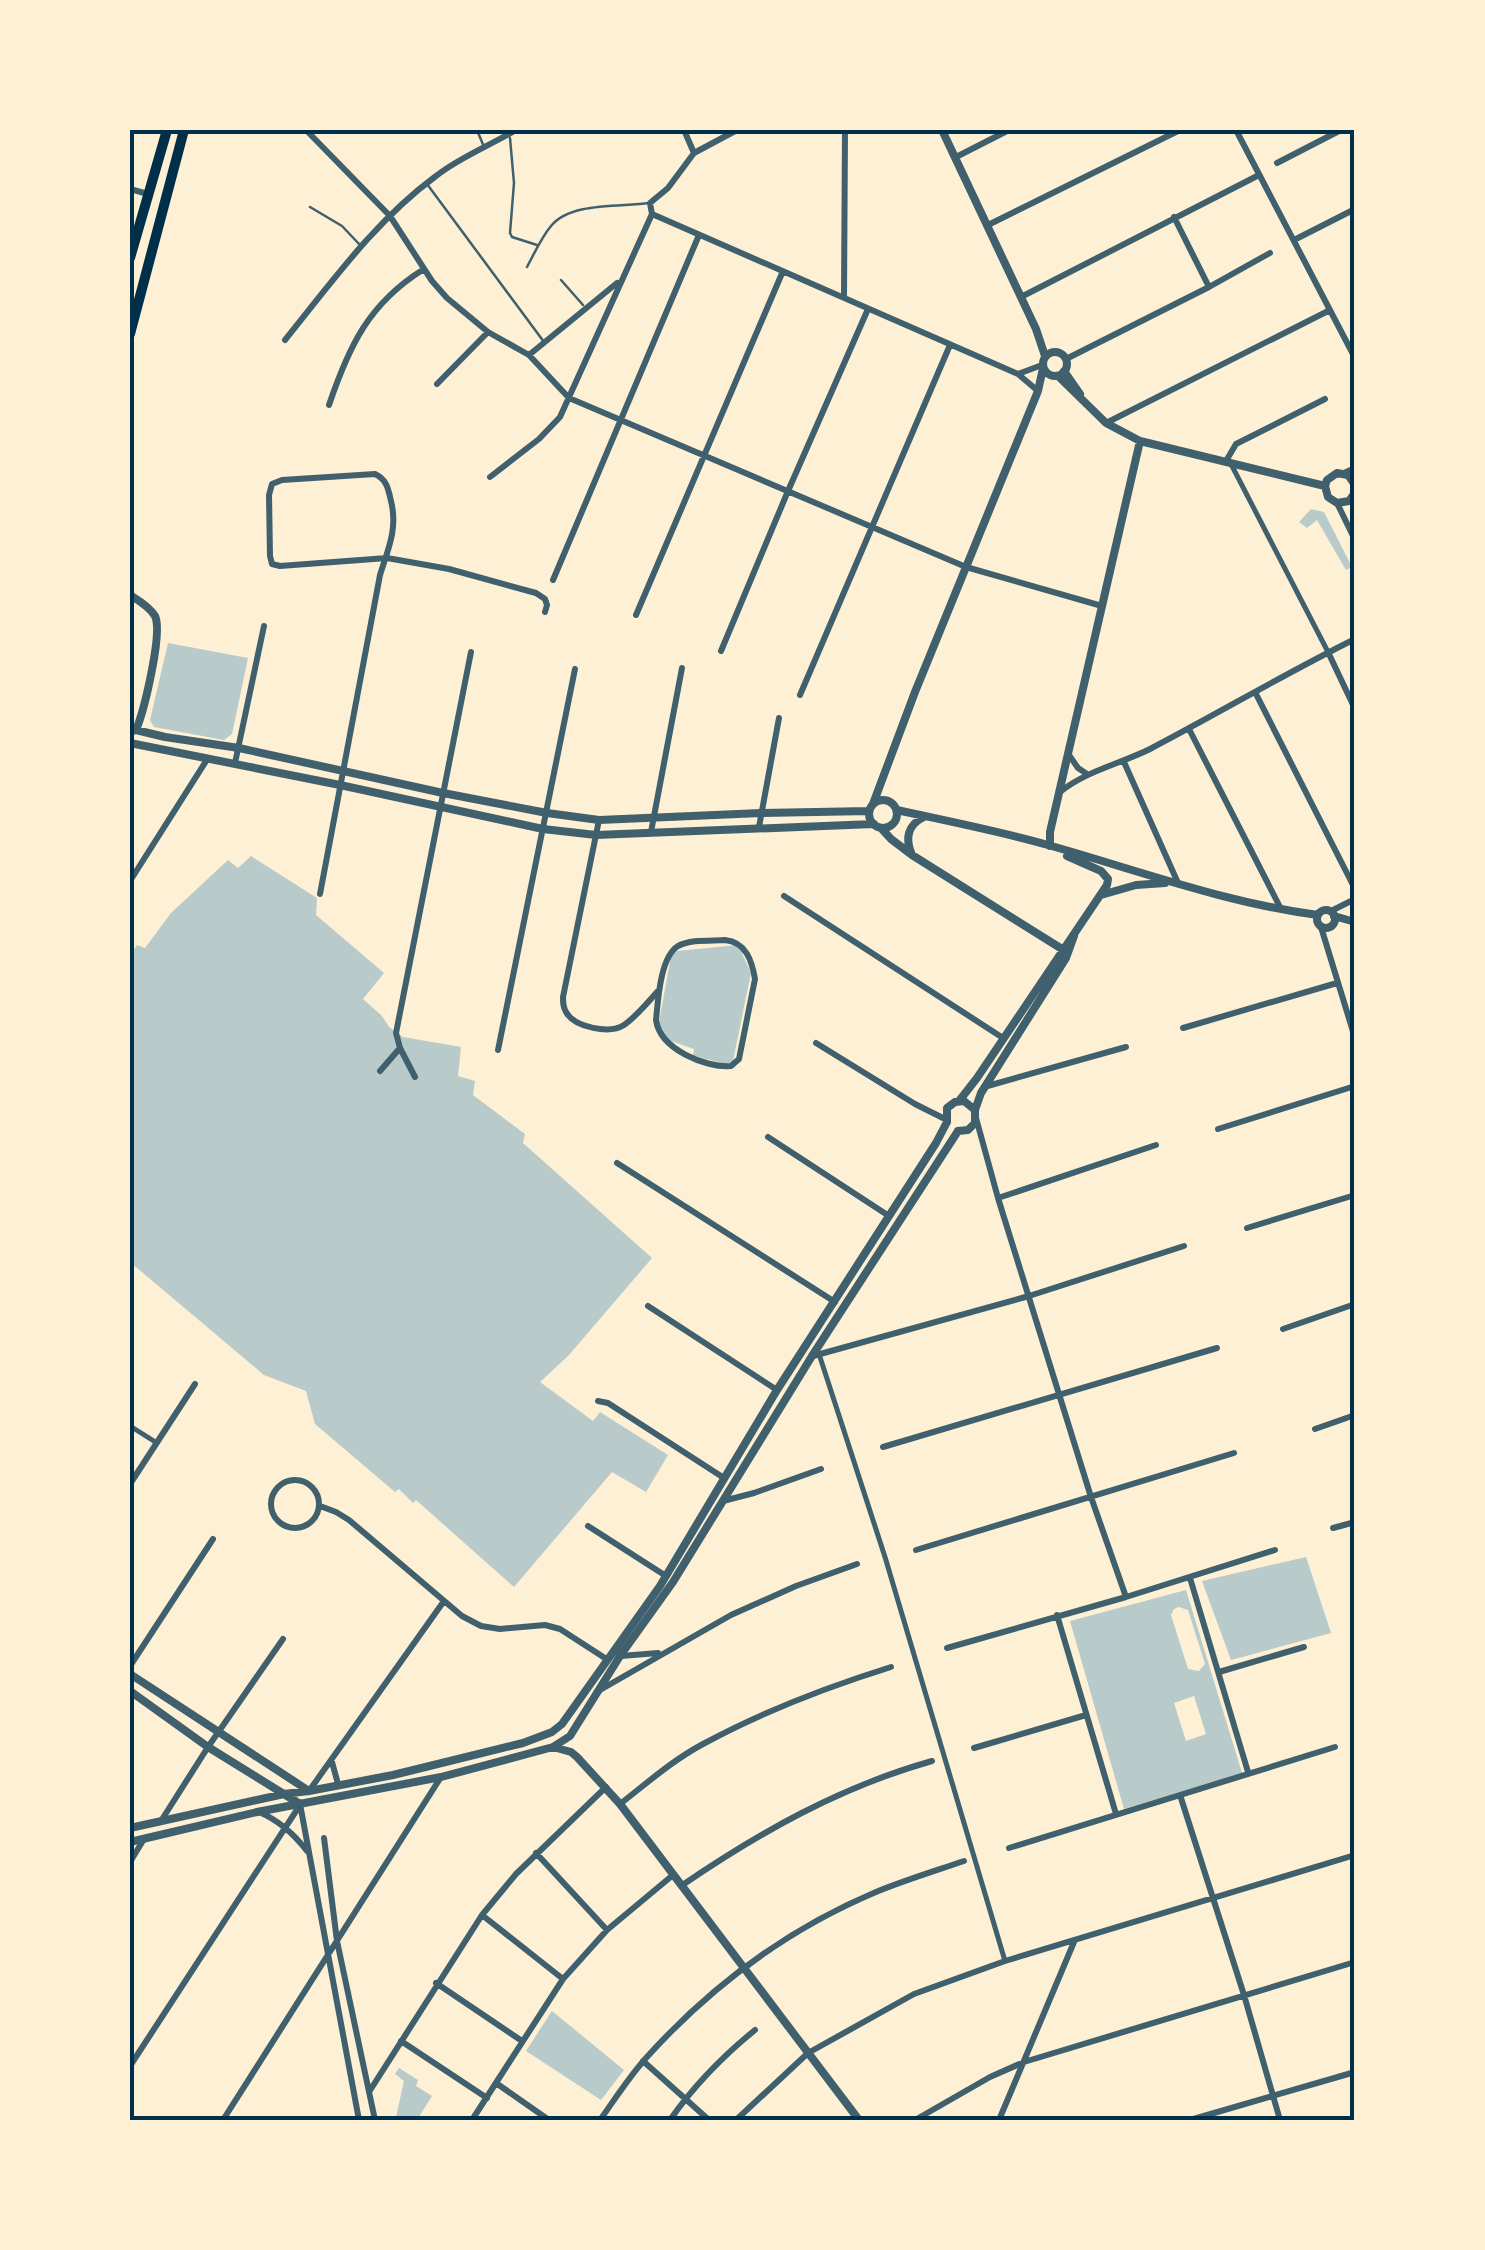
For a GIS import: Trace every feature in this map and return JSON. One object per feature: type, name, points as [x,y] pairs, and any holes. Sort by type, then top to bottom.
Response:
[{"type":"main road","points":[[130,258],[167,130]]},
{"type":"main road","points":[[130,334],[184,130]]},
{"type":"street","points":[[306,130],[390,216],[447,298],[488,332],[530,356],[569,398],[966,567],[1102,606]]},
{"type":"street","points":[[684,130],[694,153]]},
{"type":"street","points":[[490,477],[560,418],[652,214],[650,203],[668,188],[694,153],[737,130]]},
{"type":"street","points":[[844,297],[846,130]]},
{"type":"street","points":[[942,130],[1036,329],[1046,360],[1091,411],[1106,424],[1140,441],[1325,486]]},
{"type":"street","points":[[956,157],[1009,130]]},
{"type":"street","points":[[988,226],[1180,130]]},
{"type":"street","points":[[1236,130],[1355,358]]},
{"type":"street","points":[[1277,163],[1341,130]]},
{"type":"street","points":[[285,340],[362,247],[426,183],[512,132]]},
{"type":"street","points":[[1021,297],[1259,175]]},
{"type":"street","points":[[130,189],[148,194]]},
{"type":"street","points":[[1294,240],[1355,208]]},
{"type":"street","points":[[652,214],[1018,374],[1038,391]]},
{"type":"street","points":[[1174,217],[1209,287]]},
{"type":"street","points":[[553,580],[699,235]]},
{"type":"street","points":[[1038,391],[1058,374],[1066,359],[1270,252]]},
{"type":"street","points":[[329,405],[347,356],[368,318],[384,298],[424,268]]},
{"type":"street","points":[[636,614],[783,272]]},
{"type":"street","points":[[530,356],[620,280]]},
{"type":"street","points":[[720,651],[868,309]]},
{"type":"street","points":[[1106,424],[1330,310]]},
{"type":"street","points":[[437,384],[488,332]]},
{"type":"street","points":[[800,695],[950,345]]},
{"type":"street","points":[[1018,374],[1063,354],[1066,359]]},
{"type":"street","points":[[1046,360],[1038,391],[871,808],[877,826],[912,855],[1062,948]]},
{"type":"street","points":[[1325,399],[1242,440],[1233,448],[1228,462],[1355,709]]},
{"type":"street","points":[[1050,846],[1050,832],[1140,441]]},
{"type":"street","points":[[1355,468],[1331,476],[1325,486],[1355,540]]},
{"type":"street","points":[[1344,473],[1355,485]]},
{"type":"street","points":[[320,894],[380,575],[387,558],[394,527],[394,511],[383,478],[375,474],[282,480],[272,484],[272,564],[387,558],[438,566],[526,590],[545,599],[545,612]]},
{"type":"street","points":[[1337,504],[1354,496]]},
{"type":"street","points":[[130,595],[146,605],[158,628],[133,731],[239,748],[443,793],[598,820],[871,808],[880,800],[888,801]]},
{"type":"street","points":[[235,763],[264,626]]},
{"type":"street","points":[[1060,792],[1088,774],[1124,762],[1189,729],[1355,639]]},
{"type":"street","points":[[415,1077],[400,1048],[396,1032],[398,1014],[470,652]]},
{"type":"street","points":[[650,832],[682,668]]},
{"type":"street","points":[[498,1050],[576,670]]},
{"type":"street","points":[[1255,692],[1355,889]]},
{"type":"street","points":[[759,827],[779,718]]},
{"type":"street","points":[[1189,729],[1281,909]]},
{"type":"street","points":[[130,743],[543,829],[596,834],[759,827],[887,828],[895,821],[897,810]]},
{"type":"street","points":[[1068,755],[1088,774]]},
{"type":"street","points":[[130,881],[208,758]]},
{"type":"street","points":[[1124,762],[1178,884]]},
{"type":"street","points":[[882,777],[888,801],[897,810],[1039,842],[1178,884],[1326,920],[1355,923]]},
{"type":"street","points":[[912,855],[910,829],[926,817]]},
{"type":"street","points":[[598,820],[563,997],[567,1015],[579,1023],[614,1029],[628,1022],[659,989],[668,956],[681,944],[725,940],[738,943],[755,979],[736,1064],[722,1067],[701,1062],[664,1038],[656,1020],[659,989]]},
{"type":"street","points":[[1039,842],[1050,832]]},
{"type":"street","points":[[916,1104],[948,1108],[960,1100],[1101,895],[1108,879],[1101,870],[1050,846]]},
{"type":"street","points":[[1101,895],[1148,884],[1178,884]]},
{"type":"street","points":[[784,896],[1002,1038]]},
{"type":"street","points":[[1326,920],[1355,899]]},
{"type":"street","points":[[1326,920],[1326,944],[1355,1038]]},
{"type":"street","points":[[130,1842],[258,1812],[441,1777],[553,1747],[570,1736],[896,1227],[960,1131],[972,1127],[984,1088],[1066,958],[1074,932]]},
{"type":"street","points":[[1183,1028],[1337,983]]},
{"type":"street","points":[[816,1044],[984,1144]]},
{"type":"street","points":[[984,1088],[1126,1047]]},
{"type":"street","points":[[380,1070],[400,1048]]},
{"type":"street","points":[[1218,1128],[1355,1086]]},
{"type":"street","points":[[960,1100],[969,1103],[976,1114],[1028,1296],[1126,1597]]},
{"type":"street","points":[[130,1828],[393,1774],[552,1732],[570,1716],[669,1579],[777,1390],[946,1120],[948,1108]]},
{"type":"street","points":[[768,1137],[896,1227]]},
{"type":"street","points":[[998,1198],[1156,1144]]},
{"type":"street","points":[[618,1162],[835,1302]]},
{"type":"street","points":[[1246,1228],[1355,1195]]},
{"type":"street","points":[[816,1355],[1028,1296],[1184,1246]]},
{"type":"street","points":[[1283,1328],[1355,1304]]},
{"type":"street","points":[[648,1306],[786,1398]]},
{"type":"street","points":[[883,1447],[1217,1348]]},
{"type":"street","points":[[816,1355],[890,1574],[1006,1961]]},
{"type":"street","points":[[130,1484],[195,1384]]},
{"type":"street","points":[[598,1402],[608,1403],[724,1478]]},
{"type":"street","points":[[765,1411],[775,1417]]},
{"type":"street","points":[[1315,1428],[1355,1415]]},
{"type":"street","points":[[130,1426],[158,1444]]},
{"type":"street","points":[[916,1550],[1234,1452]]},
{"type":"street","points":[[722,1501],[822,1469]]},
{"type":"street","points":[[301,1480],[316,1491],[320,1506],[312,1522],[291,1528],[275,1517],[271,1500],[282,1483],[301,1480]]},
{"type":"street","points":[[732,1485],[754,1493]]},
{"type":"street","points":[[320,1506],[350,1520],[462,1616],[481,1626],[500,1629],[545,1624],[560,1629],[608,1660]]},
{"type":"street","points":[[1333,1528],[1355,1522]]},
{"type":"street","points":[[588,1526],[669,1579]]},
{"type":"street","points":[[130,1666],[213,1540]]},
{"type":"street","points":[[946,1648],[1274,1550]]},
{"type":"street","points":[[600,1690],[731,1615],[857,1564]]},
{"type":"street","points":[[1190,1578],[1248,1772]]},
{"type":"street","points":[[130,2066],[284,1827],[305,1803],[444,1601]]},
{"type":"street","points":[[1057,1615],[1116,1814]]},
{"type":"street","points":[[161,1822],[283,1640]]},
{"type":"street","points":[[1220,1672],[1304,1647]]},
{"type":"street","points":[[620,1656],[664,1652]]},
{"type":"street","points":[[620,1804],[703,1744],[806,1696],[891,1667]]},
{"type":"street","points":[[130,1674],[309,1792]]},
{"type":"street","points":[[130,1692],[208,1747],[305,1803]]},
{"type":"street","points":[[974,1748],[1086,1715]]},
{"type":"street","points":[[552,1732],[570,1736],[588,1767]]},
{"type":"street","points":[[553,1747],[571,1752],[620,1804],[859,2120]]},
{"type":"street","points":[[1009,1848],[1335,1747]]},
{"type":"street","points":[[332,1762],[338,1784]]},
{"type":"street","points":[[682,1886],[813,1806],[899,1771],[932,1762]]},
{"type":"street","points":[[223,2120],[441,1777]]},
{"type":"street","points":[[368,2092],[482,1915],[536,1853],[606,1787]]},
{"type":"street","points":[[1180,1795],[1280,2120]]},
{"type":"street","points":[[305,1803],[308,1853],[359,2120]]},
{"type":"street","points":[[258,1812],[284,1827],[308,1853]]},
{"type":"street","points":[[324,1838],[337,1942],[374,2120]]},
{"type":"street","points":[[130,1862],[144,1839]]},
{"type":"street","points":[[536,1853],[607,1930]]},
{"type":"street","points":[[736,2120],[808,2053],[914,1994],[1006,1961],[1355,1855]]},
{"type":"street","points":[[600,2120],[643,2061],[697,2005],[743,1968],[828,1915],[876,1892],[964,1862]]},
{"type":"street","points":[[472,2120],[563,1979],[607,1930],[672,1875]]},
{"type":"street","points":[[317,1894],[330,1893]]},
{"type":"street","points":[[482,1915],[563,1979]]},
{"type":"street","points":[[999,2120],[1075,1940]]},
{"type":"street","points":[[915,2120],[975,2084],[1024,2062],[1355,1962]]},
{"type":"street","points":[[436,1983],[522,2041]]},
{"type":"street","points":[[670,2120],[685,2098],[755,2030]]},
{"type":"street","points":[[402,2041],[487,2098]]},
{"type":"street","points":[[643,2061],[709,2120]]},
{"type":"street","points":[[1190,2120],[1355,2072]]},
{"type":"street","points":[[496,2083],[538,2117],[549,2120]]},
{"type":"street","points":[[351,2120],[357,2110]]},
{"type":"lane","points":[[477,130],[484,147]]},
{"type":"lane","points":[[512,132],[510,235],[539,246]]},
{"type":"lane","points":[[426,183],[544,344]]},
{"type":"lane","points":[[527,267],[551,226],[563,214],[650,203]]},
{"type":"lane","points":[[310,207],[342,226],[362,247]]},
{"type":"lane","points":[[561,280],[585,308]]},
{"type":"shaded area","points":[[1311,509],[1324,512],[1352,567],[1346,570],[1317,520],[1307,528],[1299,522]]},
{"type":"shaded area","points":[[168,643],[248,658],[232,734],[224,740],[154,727],[150,720]]},
{"type":"shaded area","points":[[251,856],[317,898],[316,915],[384,973],[363,999],[389,1027],[403,1037],[461,1047],[458,1076],[475,1081],[473,1095],[525,1134],[523,1143],[652,1258],[569,1355],[540,1382],[593,1421],[600,1412],[668,1455],[646,1492],[612,1472],[514,1587],[416,1500],[413,1503],[399,1489],[395,1492],[315,1424],[306,1391],[264,1375],[130,1262],[130,955],[137,945],[145,948],[171,913],[228,860],[238,868]]},
{"type":"shaded area","points":[[738,945],[751,973],[733,1061],[727,1064],[693,1056],[694,1049],[671,1041],[658,1028],[671,956],[677,951]]},
{"type":"shaded area","points":[[1306,1557],[1331,1633],[1231,1660],[1202,1581]]},
{"type":"shaded area","points":[[1186,1590],[1242,1773],[1124,1809],[1070,1621]],"holes":[[[1179,1607],[1188,1610],[1205,1664],[1199,1671],[1188,1669],[1171,1615]],[[1194,1696],[1206,1734],[1186,1741],[1174,1703]]]},
{"type":"shaded area","points":[[552,2011],[624,2070],[601,2100],[526,2051]]},
{"type":"shaded area","points":[[399,2068],[418,2080],[416,2086],[432,2096],[417,2120],[396,2117],[404,2081],[395,2074]]}]
